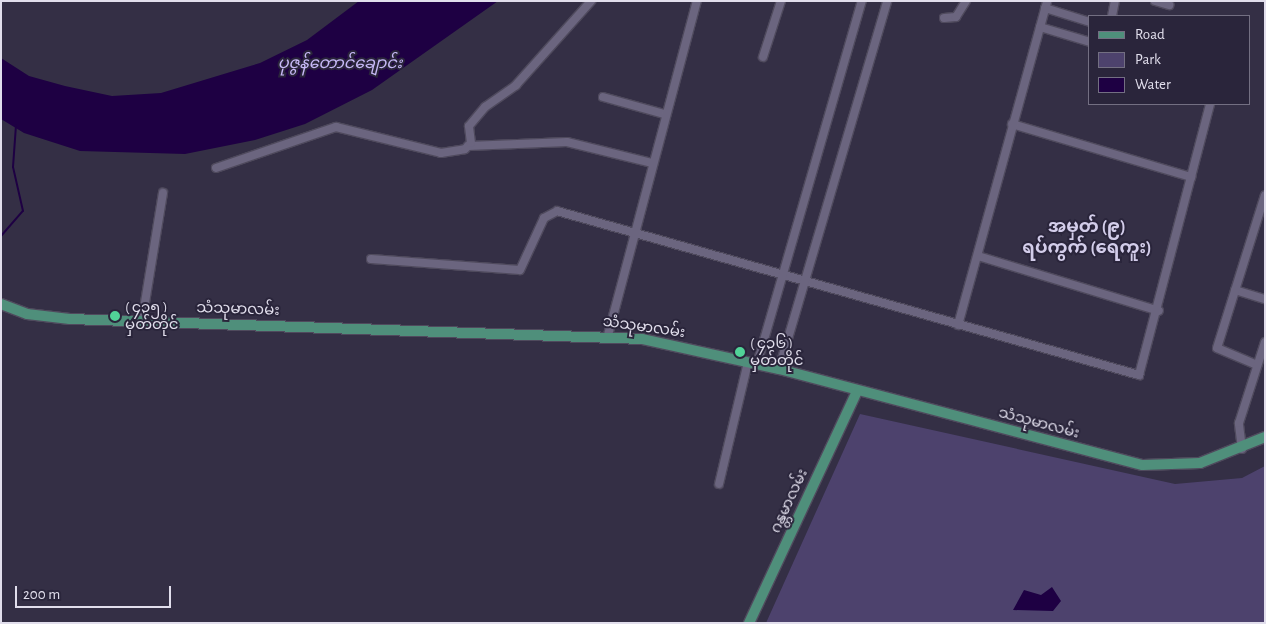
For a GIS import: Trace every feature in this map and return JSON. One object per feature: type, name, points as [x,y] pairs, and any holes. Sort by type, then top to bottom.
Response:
[{"type":"main road","name":"သံသုမာလမ်း","points":[[1,304],[37,316],[142,321],[608,335],[752,363],[1143,465],[1200,463],[1242,449],[1265,437]]},
{"type":"main road","name":"ဂန္တမာလမ်း","points":[[749,623],[857,391]]},
{"type":"street","points":[[468,146],[469,126],[474,120],[516,84],[591,1]]},
{"type":"street","points":[[608,335],[664,114],[697,1]]},
{"type":"street","points":[[763,56],[781,1]]},
{"type":"street","points":[[719,484],[752,363],[785,276],[862,1]]},
{"type":"street","points":[[779,370],[887,1]]},
{"type":"street","points":[[944,18],[956,17],[966,1]]},
{"type":"street","points":[[1112,15],[1115,1]]},
{"type":"street","points":[[1155,1],[1169,5]]},
{"type":"street","points":[[958,325],[1046,5],[1088,21]]},
{"type":"street","points":[[1040,27],[1088,41]]},
{"type":"street","points":[[603,98],[664,114]]},
{"type":"street","points":[[371,259],[520,270],[544,218],[553,211],[635,232],[805,282],[1139,375],[1159,311],[1210,105]]},
{"type":"street","points":[[1012,124],[1191,177]]},
{"type":"street","points":[[216,168],[336,127],[441,153],[468,146],[567,142],[652,163]]},
{"type":"street","points":[[142,321],[163,193]]},
{"type":"street","points":[[1257,365],[1217,348],[1265,195]]},
{"type":"street","points":[[978,256],[1159,311]]},
{"type":"street","points":[[1235,290],[1265,299]]},
{"type":"street","points":[[1242,449],[1239,423],[1265,342]]},
{"type":"green space","points":[[860,414],[1175,484],[1242,478],[1265,466],[1265,623],[766,623]]},
{"type":"water","name":"ပုဇွန်တောင်ချောင်း","points":[[359,1],[498,1],[372,90],[305,124],[255,140],[185,154],[80,151],[24,133],[1,119],[1,58],[29,76],[65,86],[112,96],[161,93],[260,63],[307,40]]},
{"type":"water","points":[[1052,587],[1061,601],[1053,611],[1013,610],[1024,590],[1041,595]]},
{"type":"waterway","points":[[1,236],[23,211],[13,167],[16,125]]},
{"type":"place","name":"( ၄၃၅ ) မှတ်တိုင်","points":[[115,316]]},
{"type":"place","name":"( ၄၃၆ ) မှတ်တိုင်","points":[[740,352]]},
{"type":"district","name":"အမှတ် (၉) ရပ်ကွက် (ရေကူး)","points":[[1087,238]]}]
